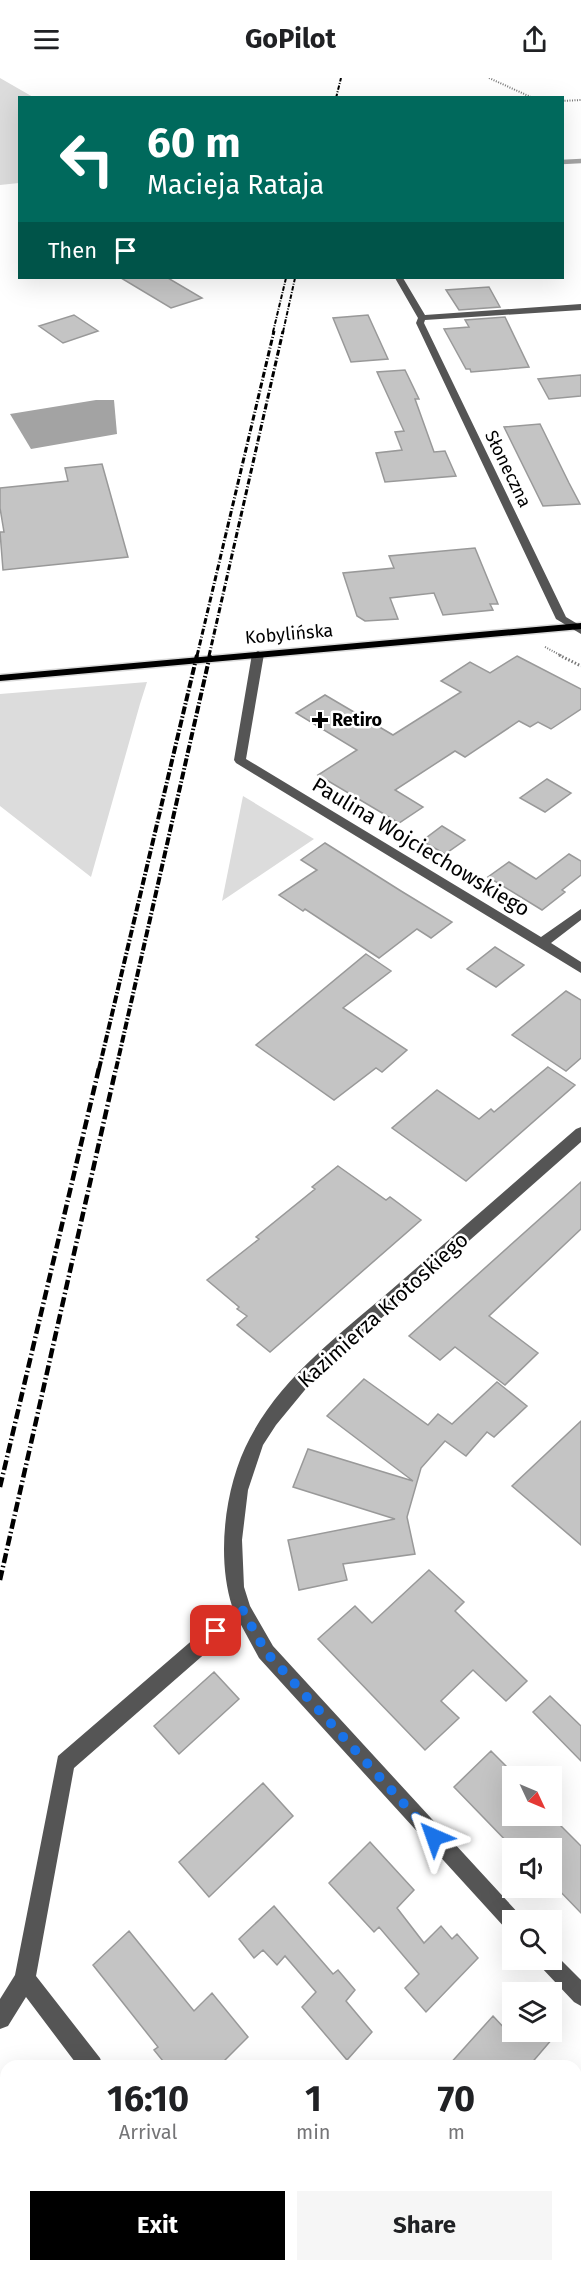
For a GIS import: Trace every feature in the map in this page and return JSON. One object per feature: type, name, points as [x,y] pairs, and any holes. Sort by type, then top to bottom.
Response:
[{"type":"main road","name":"Kobylińska","points":[[0,678],[579,628]]},
{"type":"street","name":"Słoneczna","points":[[400,279],[422,318],[420,323],[561,619],[579,628]]},
{"type":"street","points":[[422,318],[581,307]]},
{"type":"street","name":"Paulina Wojciechowskiego","points":[[258,654],[240,760],[581,968]]},
{"type":"street","points":[[541,944],[581,913]]},
{"type":"street","name":"Kazimierza Krotoskiego","points":[[502,1910],[266,1652],[242,1609],[235,1587],[232,1540],[239,1490],[256,1442],[270,1420],[312,1369],[581,1133]]},
{"type":"street","points":[[0,2018],[25,1979],[65,1763],[242,1609]]},
{"type":"street","points":[[558,1970],[581,1995]]},
{"type":"street","points":[[25,1979],[87,2060]]},
{"type":"path","points":[[489,78],[529,96]]},
{"type":"path","points":[[564,101],[581,100]]},
{"type":"shaded area","points":[[0,78],[31,96],[18,96],[18,183],[0,185]]},
{"type":"shaded area","points":[[96,400],[114,400],[117,434],[31,449],[10,414]]},
{"type":"shaded area","points":[[147,682],[91,877],[0,806],[0,694]]},
{"type":"shaded area","points":[[243,796],[314,839],[222,901]]},
{"type":"building","points":[[123,279],[170,279],[202,298],[171,308]]},
{"type":"building","points":[[489,287],[500,307],[459,310],[446,290]]},
{"type":"building","points":[[74,315],[98,331],[63,343],[39,326]]},
{"type":"building","points":[[368,315],[388,359],[351,362],[333,318]]},
{"type":"building","points":[[505,317],[529,367],[471,372],[470,369],[466,369],[444,329],[469,327],[465,320]]},
{"type":"building","points":[[405,370],[419,399],[415,399],[434,452],[445,451],[456,476],[385,482],[376,453],[402,450],[395,432],[404,431],[377,372]]},
{"type":"building","points":[[581,375],[581,396],[549,399],[538,379]]},
{"type":"building","points":[[540,424],[580,504],[543,506],[504,427]]},
{"type":"building","points":[[102,464],[128,557],[3,570],[0,532],[4,532],[0,508],[0,488],[68,481],[65,468]]},
{"type":"building","points":[[475,548],[498,604],[490,604],[493,610],[443,615],[434,593],[390,598],[398,619],[365,621],[357,616],[343,573],[394,568],[389,556]]},
{"type":"building","points":[[517,656],[581,689],[581,709],[551,729],[538,722],[530,727],[519,721],[465,757],[455,751],[395,790],[423,807],[399,823],[318,775],[357,750],[296,713],[325,695],[393,735],[461,692],[441,681],[470,662],[490,673]]},
{"type":"building","points":[[547,779],[571,793],[545,812],[520,798]]},
{"type":"building","points":[[442,826],[465,840],[445,854],[422,841]]},
{"type":"building","points":[[325,843],[452,922],[431,938],[417,929],[379,958],[305,909],[303,911],[279,895],[317,870],[301,860]]},
{"type":"building","points":[[569,854],[581,861],[581,875],[562,890],[565,892],[542,910],[488,877],[509,862],[536,879]]},
{"type":"building","points":[[495,947],[524,965],[496,987],[467,969]]},
{"type":"building","points":[[366,954],[391,971],[343,1008],[407,1050],[382,1072],[376,1068],[334,1100],[256,1045]]},
{"type":"building","points":[[566,991],[581,1000],[581,1058],[566,1071],[512,1035]]},
{"type":"building","points":[[548,1067],[575,1085],[466,1181],[392,1128],[437,1090],[479,1119],[491,1109],[494,1112]]},
{"type":"building","points":[[338,1166],[386,1200],[390,1197],[421,1220],[270,1352],[237,1325],[247,1316],[207,1280],[259,1239],[256,1237],[315,1189],[312,1187]]},
{"type":"building","points":[[581,1182],[581,1229],[489,1316],[538,1353],[505,1385],[455,1347],[440,1360],[409,1336]]},
{"type":"building","points":[[364,1379],[428,1425],[438,1414],[452,1424],[497,1382],[527,1406],[494,1437],[487,1432],[466,1456],[445,1441],[421,1468],[407,1517],[415,1554],[343,1564],[347,1580],[299,1590],[288,1540],[395,1519],[293,1487],[308,1449],[413,1481],[327,1416]]},
{"type":"building","points":[[581,1421],[581,1545],[512,1486]]},
{"type":"building","points":[[429,1570],[464,1602],[455,1611],[527,1681],[506,1701],[473,1670],[441,1701],[459,1718],[425,1750],[318,1639],[355,1606],[372,1623]]},
{"type":"building","points":[[214,1672],[239,1699],[179,1754],[154,1726]]},
{"type":"building","points":[[550,1696],[581,1726],[581,1761],[533,1712]]},
{"type":"building","points":[[491,1751],[506,1766],[502,1766],[502,1826],[561,1826],[581,1846],[581,1913],[562,1893],[562,1838],[503,1838],[454,1787]]},
{"type":"building","points":[[263,1783],[293,1816],[209,1897],[179,1862]]},
{"type":"building","points":[[370,1842],[414,1890],[397,1908],[424,1943],[441,1926],[452,1939],[457,1934],[478,1958],[426,2012],[405,1988],[419,1974],[379,1927],[374,1932],[329,1883]]},
{"type":"building","points":[[274,1906],[333,1974],[338,1970],[355,1990],[346,2001],[372,2032],[347,2060],[302,2007],[316,1992],[285,1956],[277,1965],[263,1950],[254,1958],[239,1939]]},
{"type":"building","points":[[129,1931],[194,2011],[212,1993],[248,2037],[225,2060],[162,2060],[154,2050],[158,2047],[93,1965]]},
{"type":"building","points":[[493,2016],[502,2026],[502,2042],[550,2042],[534,2060],[453,2060]]},
{"type":"waterway","points":[[564,162],[581,161]]},
{"type":"railway","points":[[336,96],[341,78]]},
{"type":"railway","points":[[273,332],[286,279]]},
{"type":"railway","points":[[283,332],[295,279]]},
{"type":"railway","points":[[197,656],[274,331]]},
{"type":"railway","points":[[209,656],[283,331]]},
{"type":"railway","points":[[99,1069],[197,655]]},
{"type":"railway","points":[[116,1069],[210,655]]},
{"type":"railway","points":[[0,1487],[99,1068]]},
{"type":"railway","points":[[0,1580],[116,1068]]},
{"type":"place","name":"Retiro","points":[[320,720]]},
{"type":"route","points":[[216,1631],[242,1609],[266,1652],[324,1719],[434,1837]]}]
